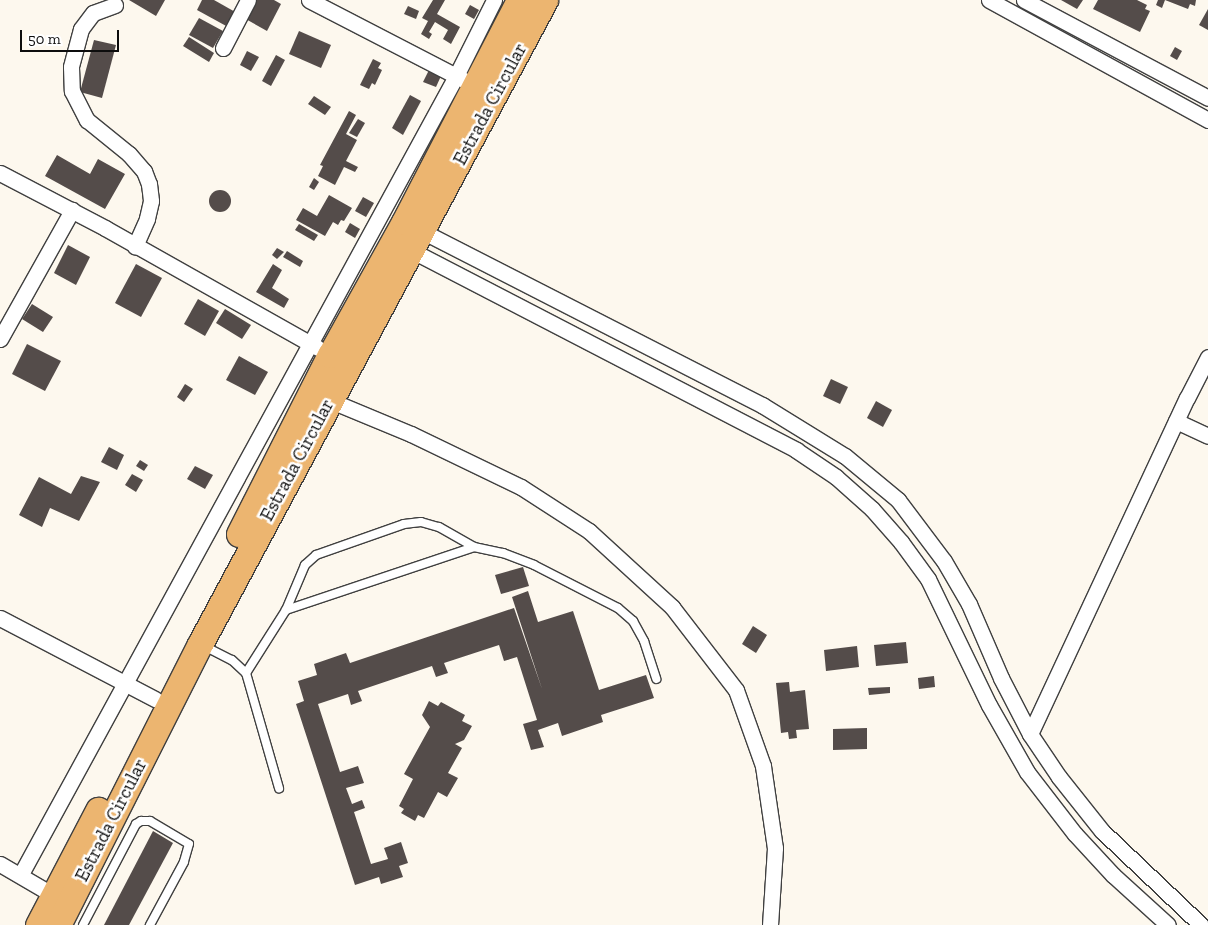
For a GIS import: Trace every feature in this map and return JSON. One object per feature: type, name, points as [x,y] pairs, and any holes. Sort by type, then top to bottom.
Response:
[{"type":"main road","points":[[38,925],[155,700],[320,349],[408,236],[465,80],[519,0]]},
{"type":"main road","name":"Estrada Circular","points":[[58,925],[200,644],[328,400],[408,236],[545,0]]},
{"type":"street","points":[[223,48],[248,0]]},
{"type":"street","points":[[309,0],[465,80]]},
{"type":"street","points":[[21,874],[126,684],[320,349],[465,80],[494,0]]},
{"type":"street","points":[[989,0],[1208,120]]},
{"type":"street","points":[[1024,0],[1208,98]]},
{"type":"street","points":[[115,5],[93,13],[81,29],[71,67],[72,92],[87,120],[129,154],[144,170],[149,184],[150,200],[146,220],[135,246]]},
{"type":"street","points":[[0,173],[72,210],[320,349]]},
{"type":"street","points":[[0,339],[72,210]]},
{"type":"street","points":[[408,236],[762,405],[844,456],[898,500],[944,560],[969,604],[1001,678],[1030,734],[1059,776],[1102,831],[1201,925]]},
{"type":"street","points":[[408,236],[796,450],[836,477],[901,542],[928,579],[997,721],[1027,772],[1088,848],[1113,875],[1168,925]]},
{"type":"street","points":[[1030,734],[1176,421],[1208,357]]},
{"type":"street","points":[[328,400],[411,434],[521,488],[588,531],[672,607],[736,690],[763,766],[775,848],[770,925]]},
{"type":"street","points":[[1176,421],[1208,436]]},
{"type":"street","points":[[0,618],[155,700]]},
{"type":"street","points":[[0,864],[21,874],[53,895]]},
{"type":"lane","points":[[246,673],[286,610],[305,565],[316,555],[404,524],[421,522],[439,527],[474,547],[503,553],[534,565],[618,608],[632,621],[644,641],[656,679]]},
{"type":"lane","points":[[286,610],[474,547]]},
{"type":"lane","points":[[200,644],[232,660],[246,673],[279,788]]},
{"type":"lane","points":[[83,925],[136,824],[141,820],[150,821],[189,844],[184,862],[150,925]]},
{"type":"building","points":[[129,0],[165,0],[156,16]]},
{"type":"building","points":[[202,0],[214,0],[237,13],[228,27],[197,10]]},
{"type":"building","points":[[254,0],[274,0],[281,4],[267,31],[244,18]]},
{"type":"building","points":[[433,0],[445,0],[437,14],[460,27],[451,44],[443,39],[448,30],[435,22],[429,32],[432,34],[429,39],[421,34],[428,21],[422,18]]},
{"type":"building","points":[[1061,0],[1083,0],[1077,9]]},
{"type":"building","points":[[1098,0],[1137,0],[1147,5],[1145,9],[1150,11],[1140,32],[1093,9]]},
{"type":"building","points":[[1158,0],[1165,0],[1162,8],[1156,5]]},
{"type":"building","points":[[1165,0],[1196,0],[1195,6],[1190,4],[1188,9]]},
{"type":"building","points":[[470,5],[479,10],[474,19],[465,14]]},
{"type":"building","points":[[408,6],[419,11],[416,19],[404,14]]},
{"type":"building","points":[[1208,9],[1208,30],[1199,25]]},
{"type":"building","points":[[199,18],[223,31],[213,48],[189,35]]},
{"type":"building","points":[[299,31],[331,45],[321,68],[289,54]]},
{"type":"building","points":[[189,37],[214,53],[209,62],[183,46]]},
{"type":"building","points":[[94,40],[116,45],[102,98],[80,92]]},
{"type":"building","points":[[1175,47],[1182,51],[1177,60],[1170,56]]},
{"type":"building","points":[[247,51],[259,57],[251,71],[240,65]]},
{"type":"building","points":[[276,55],[285,60],[271,86],[262,81]]},
{"type":"building","points":[[373,59],[381,63],[378,68],[382,70],[375,85],[372,83],[369,89],[360,85]]},
{"type":"building","points":[[429,70],[441,76],[436,87],[423,82]]},
{"type":"building","points":[[410,95],[421,101],[403,135],[392,128]]},
{"type":"building","points":[[314,96],[331,107],[325,115],[308,104]]},
{"type":"building","points":[[349,111],[356,115],[346,134],[357,140],[346,161],[358,167],[355,172],[344,167],[335,185],[318,176],[323,166],[320,165]]},
{"type":"building","points":[[358,119],[365,123],[357,137],[349,133]]},
{"type":"building","points":[[57,155],[90,174],[98,159],[125,174],[105,209],[45,176]]},
{"type":"building","points":[[314,178],[319,182],[314,190],[309,187]]},
{"type":"building","points":[[220,190],[228,193],[231,201],[228,209],[220,212],[212,209],[209,201],[212,193]]},
{"type":"building","points":[[329,195],[352,208],[344,221],[341,220],[338,225],[333,222],[325,236],[296,220],[303,208],[317,216]]},
{"type":"building","points":[[363,197],[374,203],[366,217],[355,211]]},
{"type":"building","points":[[350,223],[360,229],[355,238],[345,232]]},
{"type":"building","points":[[299,224],[318,235],[314,241],[295,230]]},
{"type":"building","points":[[68,245],[90,257],[76,285],[54,273]]},
{"type":"building","points":[[277,248],[284,252],[277,259],[272,255]]},
{"type":"building","points":[[287,251],[303,261],[300,267],[283,257]]},
{"type":"building","points":[[136,264],[162,278],[141,317],[115,303]]},
{"type":"building","points":[[273,264],[282,270],[272,288],[289,299],[284,308],[256,292]]},
{"type":"building","points":[[198,299],[219,311],[205,336],[184,324]]},
{"type":"building","points":[[32,304],[53,317],[43,332],[22,319]]},
{"type":"building","points":[[225,309],[251,325],[242,339],[216,323]]},
{"type":"building","points":[[27,344],[61,361],[45,391],[12,374]]},
{"type":"building","points":[[239,356],[268,372],[255,395],[226,380]]},
{"type":"building","points":[[831,379],[848,387],[840,404],[823,396]]},
{"type":"building","points":[[185,384],[193,389],[184,402],[177,397]]},
{"type":"building","points":[[876,401],[892,410],[883,427],[867,418]]},
{"type":"building","points":[[109,447],[124,455],[117,470],[101,462]]},
{"type":"building","points":[[140,460],[148,465],[144,471],[136,466]]},
{"type":"building","points":[[195,466],[213,475],[205,489],[187,479]]},
{"type":"building","points":[[132,474],[143,480],[136,492],[125,485]]},
{"type":"building","points":[[81,476],[100,482],[79,521],[50,508],[42,527],[19,515],[39,477],[71,494]]},
{"type":"building","points":[[523,567],[529,586],[501,594],[495,575]]},
{"type":"building","points":[[528,591],[538,622],[573,611],[599,690],[646,675],[654,698],[601,715],[603,722],[562,736],[558,723],[538,730],[544,747],[531,750],[523,724],[537,720],[517,657],[504,661],[499,645],[444,663],[448,673],[436,677],[432,666],[358,691],[362,701],[351,705],[348,694],[318,704],[340,772],[358,766],[364,783],[346,788],[352,804],[362,800],[365,808],[354,812],[371,864],[388,859],[384,848],[401,842],[408,863],[399,866],[403,877],[381,884],[379,877],[355,885],[296,704],[304,701],[298,681],[317,675],[314,664],[346,653],[350,663],[514,608],[542,689],[512,597]]},
{"type":"building","points":[[753,626],[767,635],[756,653],[742,644]]},
{"type":"building","points":[[906,642],[908,663],[876,666],[874,645]]},
{"type":"building","points":[[857,646],[859,667],[826,671],[824,650]]},
{"type":"building","points":[[934,676],[935,687],[919,689],[918,678]]},
{"type":"building","points":[[789,682],[790,692],[805,690],[809,729],[796,730],[797,738],[789,739],[788,732],[781,733],[776,683]]},
{"type":"building","points":[[890,687],[890,693],[869,695],[868,688]]},
{"type":"building","points":[[429,701],[438,706],[441,702],[465,715],[462,721],[472,726],[464,740],[455,744],[462,748],[448,773],[458,778],[447,797],[438,792],[424,818],[418,815],[415,821],[401,813],[404,809],[399,806],[413,779],[404,774],[430,727],[422,715]]},
{"type":"building","points":[[867,728],[867,749],[833,750],[833,729]]},
{"type":"building","points":[[153,831],[173,843],[129,925],[104,925]]}]
